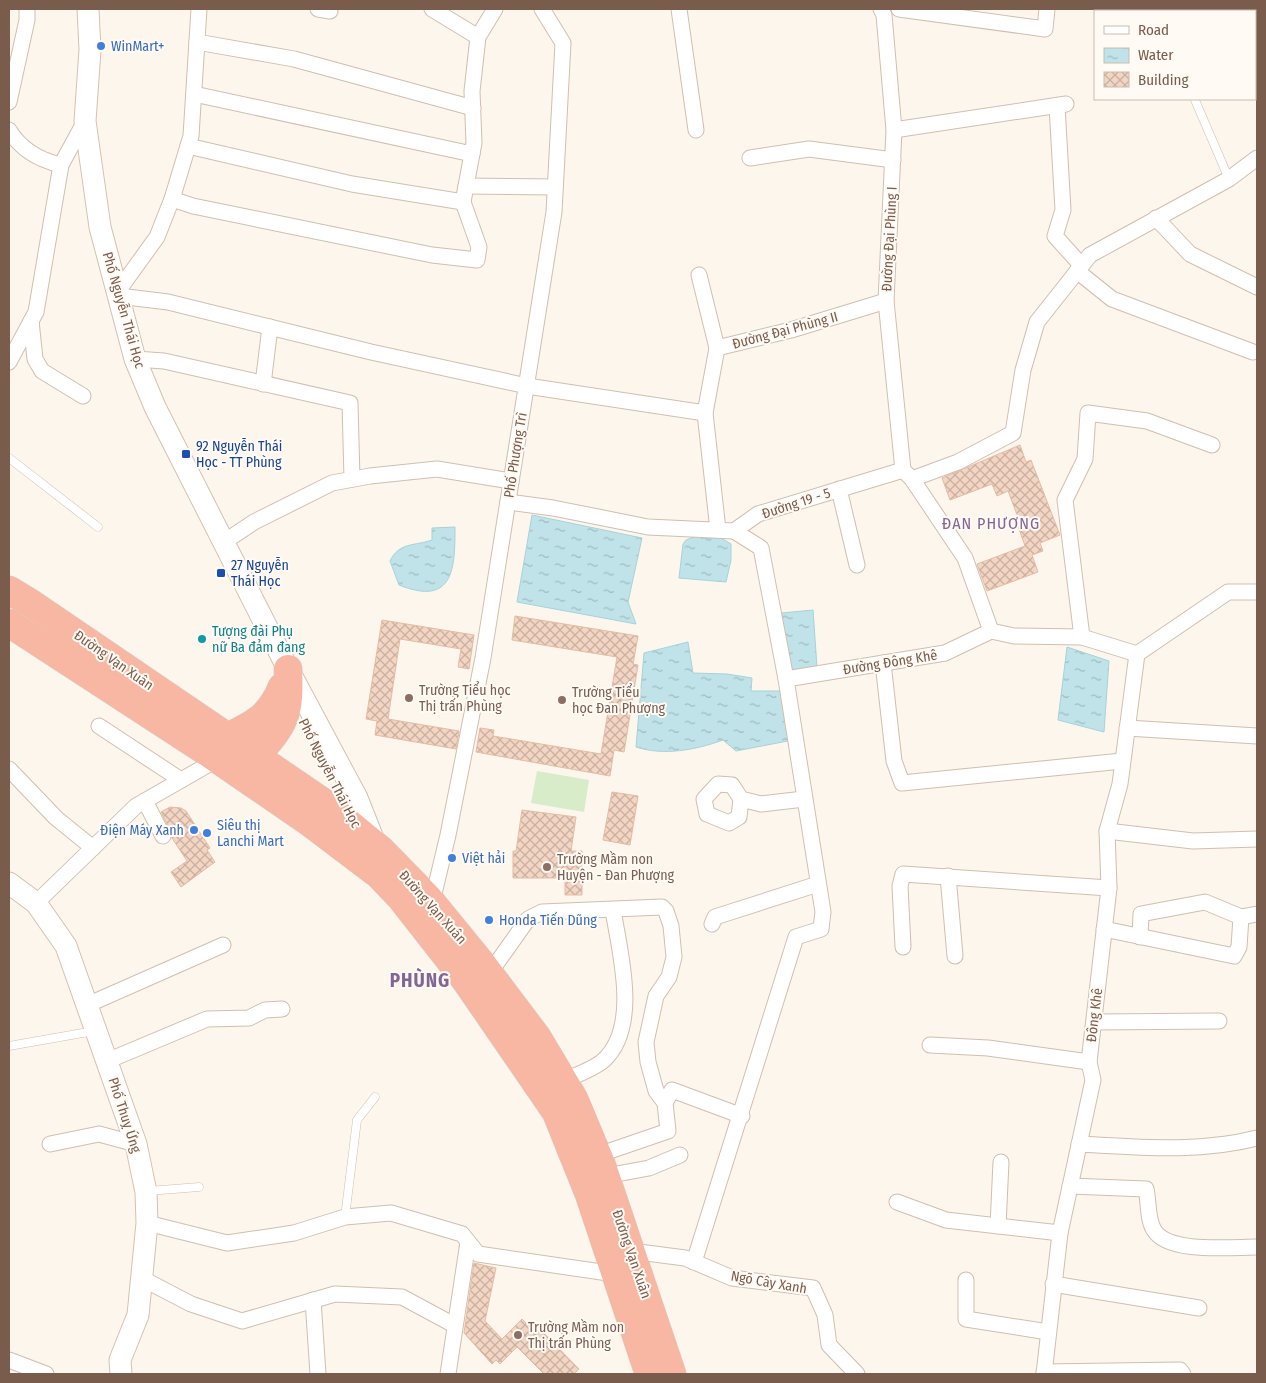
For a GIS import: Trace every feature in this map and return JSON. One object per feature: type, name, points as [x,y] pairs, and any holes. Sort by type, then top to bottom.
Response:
[{"type":"highway","name":"Đường Vạn Xuân","points":[[9,590],[32,604],[222,748],[256,757],[323,802],[432,902],[490,974],[537,1037],[574,1099],[602,1165],[649,1374]]},
{"type":"highway","name":"Đường Vạn Xuân","points":[[9,623],[222,748],[361,835],[379,875],[400,898],[466,981],[556,1112],[589,1194],[623,1262],[672,1374]]},
{"type":"highway","points":[[222,748],[266,715],[276,700],[288,669]]},
{"type":"highway","points":[[256,757],[269,742],[286,714],[289,701],[288,669]]},
{"type":"main road","name":"Phố Nguyễn Thái Học","points":[[88,9],[90,50],[85,121],[100,227],[135,359],[155,407],[288,669],[361,835]]},
{"type":"main road","name":"Phố Thuỵ Ứng","points":[[9,883],[36,903],[66,946],[136,1144],[146,1192],[146,1223],[138,1314],[120,1360],[121,1374]]},
{"type":"street","points":[[9,102],[27,9]]},
{"type":"street","points":[[199,9],[191,136],[172,200],[157,237],[118,294],[168,302],[527,386],[705,413]]},
{"type":"street","points":[[432,9],[478,37]]},
{"type":"street","points":[[172,200],[432,256],[477,260],[479,247],[463,202],[474,142],[472,91],[478,37],[495,9]]},
{"type":"street","name":"Phố Phượng Trì","points":[[432,902],[448,835],[481,668],[554,212],[563,43],[542,9]]},
{"type":"street","points":[[679,9],[696,130]]},
{"type":"street","name":"Đường Đại Phùng I","points":[[881,9],[884,16],[894,130],[886,301],[908,474]]},
{"type":"street","points":[[899,9],[1045,29],[1047,9]]},
{"type":"street","points":[[197,42],[294,58],[472,108]]},
{"type":"street","points":[[194,94],[472,154]]},
{"type":"street","points":[[894,130],[1061,105],[1063,210],[1055,236],[1079,268],[1112,299],[1253,352]]},
{"type":"street","points":[[9,362],[36,312],[62,165],[85,121]]},
{"type":"street","points":[[9,130],[22,147],[42,160],[62,165]]},
{"type":"street","points":[[188,146],[352,184],[463,202]]},
{"type":"street","points":[[750,158],[809,149],[893,160]]},
{"type":"street","points":[[1079,268],[1090,255],[1229,179],[1257,158]]},
{"type":"street","points":[[466,186],[555,187]]},
{"type":"street","points":[[1156,218],[1190,254],[1257,287]]},
{"type":"street","name":"Đường 19 - 5","points":[[734,531],[758,514],[839,489],[958,462],[1013,433],[1023,370],[1037,322],[1079,268]]},
{"type":"street","points":[[699,275],[717,348]]},
{"type":"street","name":"Đường Đại Phùng II","points":[[718,530],[705,413],[717,348],[791,330],[886,301]]},
{"type":"street","points":[[31,321],[35,359],[42,371],[83,396]]},
{"type":"street","points":[[263,384],[270,327]]},
{"type":"street","points":[[135,359],[164,361],[350,403],[352,479]]},
{"type":"street","points":[[1082,637],[1065,500],[1084,459],[1088,413],[1147,421],[1212,445]]},
{"type":"street","points":[[224,542],[294,502],[332,483],[352,479],[437,470],[511,481]]},
{"type":"street","points":[[908,474],[965,558],[991,631],[1014,636],[1082,637],[1137,654],[1228,592],[1257,592]]},
{"type":"street","points":[[839,489],[857,565]]},
{"type":"street","points":[[508,502],[553,508],[648,527],[734,531],[761,548],[786,679],[823,912],[821,928],[796,937],[742,1116],[694,1262]]},
{"type":"street","name":"Đường Đông Khê","points":[[786,679],[945,654],[991,631]]},
{"type":"street","name":"Đông Khê","points":[[1044,1373],[1053,1284],[1053,1232],[1070,1186],[1093,1080],[1089,1062],[1109,888],[1107,831],[1120,784],[1137,654]]},
{"type":"street","points":[[883,663],[894,761],[902,782],[1122,761]]},
{"type":"street","points":[[98,726],[181,780]]},
{"type":"street","points":[[1127,728],[1257,736]]},
{"type":"street","points":[[36,903],[136,806],[181,780],[222,748]]},
{"type":"street","points":[[9,769],[56,818],[93,848]]},
{"type":"street","points":[[741,799],[761,804],[804,799]]},
{"type":"street","points":[[145,801],[163,836]]},
{"type":"street","points":[[1107,831],[1193,841],[1257,839]]},
{"type":"street","points":[[903,947],[900,886],[903,874],[1109,888]]},
{"type":"street","points":[[948,876],[955,956]]},
{"type":"street","points":[[712,924],[715,917],[818,884]]},
{"type":"street","points":[[1140,936],[1141,914],[1171,908],[1205,902],[1241,917],[1257,914]]},
{"type":"street","points":[[490,974],[528,920],[534,915],[662,907],[668,916],[674,957],[669,977],[653,1004],[646,1042],[648,1062],[656,1091],[665,1104],[668,1131],[602,1165]]},
{"type":"street","points":[[564,1081],[604,1060],[619,1038],[626,994],[614,916]]},
{"type":"street","points":[[1104,929],[1234,956],[1239,947],[1241,917]]},
{"type":"street","points":[[87,1005],[223,946]]},
{"type":"street","points":[[108,1061],[207,1019],[244,1018],[265,1010],[282,1009]]},
{"type":"street","points":[[1094,1022],[1219,1021]]},
{"type":"street","points":[[930,1045],[988,1048],[1089,1062]]},
{"type":"street","points":[[665,1104],[672,1090],[742,1116]]},
{"type":"street","points":[[50,1144],[99,1134],[136,1144]]},
{"type":"street","points":[[1079,1144],[1174,1148],[1235,1144],[1257,1138]]},
{"type":"street","points":[[602,1165],[649,1168],[680,1155]]},
{"type":"street","points":[[998,1226],[1001,1162]]},
{"type":"street","points":[[1070,1186],[1146,1188],[1153,1230],[1162,1240],[1181,1246],[1257,1247]]},
{"type":"street","points":[[897,1202],[946,1220],[1053,1232]]},
{"type":"street","name":"Ngõ Cây Xanh","points":[[146,1223],[227,1243],[294,1234],[345,1218],[391,1213],[462,1234],[478,1254],[623,1262],[684,1258],[732,1278],[813,1288],[825,1315],[829,1345],[857,1374]]},
{"type":"street","points":[[448,1374],[468,1242]]},
{"type":"street","points":[[141,1278],[191,1304],[242,1321],[335,1294],[402,1297],[454,1325]]},
{"type":"street","points":[[966,1280],[966,1319],[1048,1332]]},
{"type":"street","points":[[1053,1284],[1199,1308]]},
{"type":"street","points":[[313,1300],[318,1374]]},
{"type":"street","points":[[9,1360],[46,1374]]},
{"type":"street","points":[[1044,1373],[1180,1370],[1183,1374]]},
{"type":"lane","points":[[1195,100],[1229,179]]},
{"type":"lane","points":[[9,458],[98,527]]},
{"type":"lane","points":[[9,1046],[96,1031]]},
{"type":"lane","points":[[345,1218],[357,1120],[375,1097]]},
{"type":"lane","points":[[146,1192],[199,1186]]},
{"type":"green space","points":[[537,771],[589,780],[584,812],[531,803]]},
{"type":"water","points":[[532,515],[642,538],[628,602],[636,624],[517,602]]},
{"type":"water","points":[[455,527],[454,556],[448,580],[441,587],[431,591],[417,591],[399,585],[390,561],[394,555],[408,546],[432,540],[432,528]]},
{"type":"water","points":[[699,535],[716,535],[731,544],[731,560],[726,582],[679,578],[683,544],[686,540]]},
{"type":"water","points":[[813,610],[817,667],[791,670],[780,618],[782,613]]},
{"type":"water","points":[[688,642],[693,673],[727,674],[752,678],[751,691],[785,691],[793,740],[736,751],[723,740],[702,747],[679,751],[646,750],[636,747],[644,653]]},
{"type":"water","points":[[1067,647],[1109,661],[1104,732],[1058,720]]},
{"type":"building","points":[[1020,445],[1026,462],[1031,460],[1060,535],[1040,543],[1043,551],[1032,555],[1038,572],[987,591],[977,564],[1025,546],[1018,526],[1021,525],[1008,491],[997,496],[992,484],[950,500],[942,478]]},
{"type":"building","points":[[515,616],[638,636],[633,664],[638,665],[624,752],[614,750],[610,776],[476,752],[480,728],[494,730],[493,736],[601,754],[617,657],[512,640]]},
{"type":"building","points":[[382,620],[474,635],[469,669],[458,667],[461,649],[400,639],[388,719],[459,731],[456,749],[375,735],[377,721],[366,719]]},
{"type":"building","points":[[612,792],[638,796],[630,845],[603,840]]},
{"type":"building","points":[[170,807],[181,808],[186,811],[210,848],[207,850],[215,862],[181,887],[171,872],[187,861],[172,838],[161,812]]},
{"type":"building","points":[[522,810],[576,817],[571,851],[582,851],[582,895],[565,895],[565,878],[513,878],[513,851],[516,851]]},
{"type":"building","points":[[474,1263],[496,1268],[485,1321],[502,1339],[522,1319],[528,1325],[532,1321],[579,1369],[574,1374],[544,1374],[517,1347],[500,1364],[496,1360],[492,1364],[464,1333]]},
{"type":"place","name":"WinMart+","points":[[101,46]]},
{"type":"place","name":"92 Nguyễn Thái Học - TT Phùng","points":[[186,454]]},
{"type":"place","name":"27 Nguyễn Thái Học","points":[[221,573]]},
{"type":"place","name":"Tượng đài Phụ nữ Ba đảm đang","points":[[202,639]]},
{"type":"place","name":"Trường Tiểu học Thị trấn Phùng","points":[[409,698]]},
{"type":"place","name":"Trường Tiểu học Đan Phượng","points":[[562,700]]},
{"type":"place","name":"Điện Máy Xanh","points":[[194,830]]},
{"type":"place","name":"Siêu thị Lanchi Mart","points":[[207,833]]},
{"type":"place","name":"Việt hải","points":[[452,858]]},
{"type":"place","name":"Trường Mầm non Huyện - Đan Phượng","points":[[547,867]]},
{"type":"place","name":"Honda Tiến Dũng","points":[[489,920]]},
{"type":"place","name":"Trường Mầm non Thị trấn Phùng","points":[[518,1335]]},
{"type":"district","name":"ĐAN PHƯỢNG","points":[[991,523]]},
{"type":"district","name":"PHÙNG","points":[[420,980]]}]
